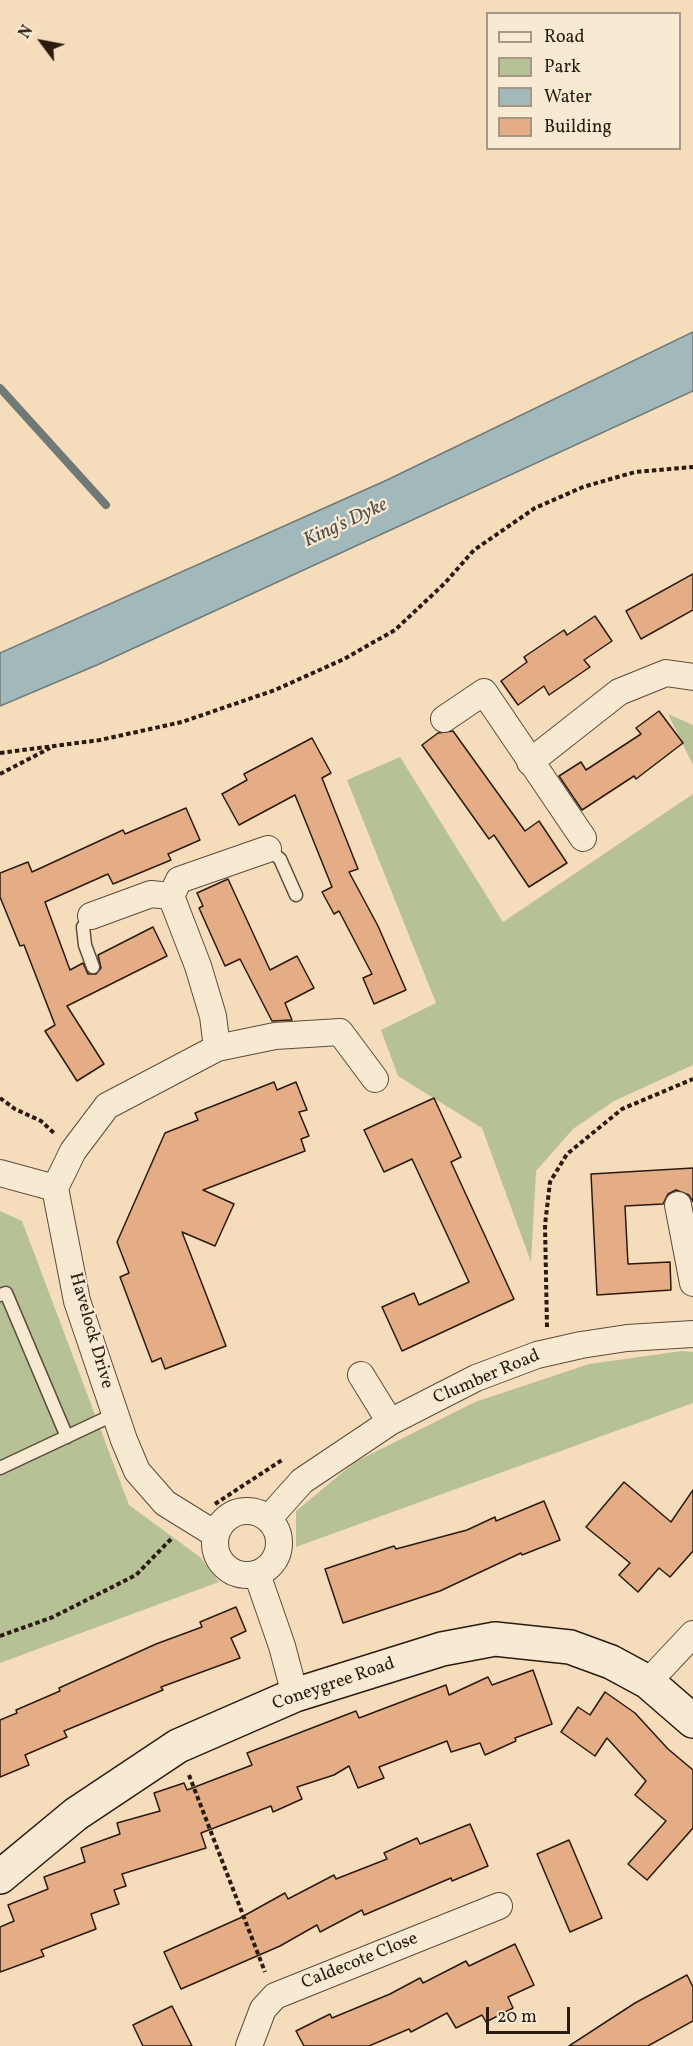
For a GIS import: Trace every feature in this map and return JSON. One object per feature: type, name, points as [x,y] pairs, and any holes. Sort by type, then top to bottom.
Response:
[{"type":"street","points":[[530,762],[619,692],[666,673],[693,677]]},
{"type":"street","points":[[444,719],[484,692],[583,838]]},
{"type":"street","points":[[217,1048],[213,1016],[198,966],[171,896],[179,880],[268,849]]},
{"type":"street","points":[[91,916],[151,894],[171,896]]},
{"type":"street","points":[[0,1173],[55,1188],[73,1151],[107,1106],[217,1048],[275,1036],[340,1032],[375,1079]]},
{"type":"street","name":"Havelock Drive","points":[[55,1188],[77,1301],[137,1471],[165,1503],[215,1534]]},
{"type":"street","points":[[685,1218],[693,1283]]},
{"type":"street","name":"Clumber Road","points":[[269,1518],[302,1480],[390,1422],[476,1378],[537,1355],[627,1338],[693,1334]]},
{"type":"street","points":[[361,1375],[390,1422]]},
{"type":"street","points":[[252,1510],[269,1518],[278,1532],[278,1553],[274,1561],[257,1574],[237,1574],[220,1564],[214,1542],[215,1534],[221,1524],[236,1512],[252,1510]]},
{"type":"street","points":[[257,1574],[295,1695]]},
{"type":"street","points":[[648,1682],[693,1634]]},
{"type":"street","name":"Coneygree Road","points":[[0,1877],[76,1814],[178,1746],[295,1695],[442,1650],[495,1639],[570,1647],[611,1662],[648,1682],[693,1721]]},
{"type":"street","name":"Caldecote Close","points":[[275,1996],[499,1906]]},
{"type":"street","points":[[249,2046],[263,2009],[275,1996]]},
{"type":"lane","points":[[268,849],[280,859],[296,895]]},
{"type":"lane","points":[[91,916],[83,927],[85,945],[93,967]]},
{"type":"lane","points":[[0,1295],[6,1293],[67,1437]]},
{"type":"lane","points":[[0,1468],[115,1414]]},
{"type":"path","points":[[0,753],[54,746],[182,722],[275,690],[344,658],[395,630],[444,583],[474,550],[535,508],[583,487],[635,472],[693,467]]},
{"type":"path","points":[[0,774],[54,746]]},
{"type":"path","points":[[548,1331],[545,1226],[550,1182],[567,1154],[622,1109],[693,1078]]},
{"type":"path","points":[[0,1098],[41,1121],[73,1151]]},
{"type":"path","points":[[178,1746],[275,1996]]},
{"type":"green space","points":[[668,714],[693,725],[693,765]]},
{"type":"green space","points":[[400,757],[503,922],[693,794],[693,1065],[614,1101],[573,1129],[536,1171],[531,1262],[482,1128],[398,1076],[381,1030],[436,1003],[347,780]]},
{"type":"green space","points":[[0,1211],[22,1221],[129,1505],[200,1557],[219,1582],[0,1663]]},
{"type":"green space","points":[[682,1351],[693,1352],[693,1403],[296,1547],[296,1511],[355,1462],[475,1402],[589,1364]]},
{"type":"water","name":"King's Dyke","points":[[693,332],[693,391],[97,665],[0,706],[0,653],[387,480]]},
{"type":"building","points":[[693,574],[693,610],[641,639],[626,611]]},
{"type":"building","points":[[595,616],[612,641],[584,660],[590,667],[549,695],[544,686],[518,705],[501,681],[527,662],[524,657],[564,630],[567,635]]},
{"type":"building","points":[[659,711],[683,743],[636,779],[634,776],[582,810],[559,776],[581,762],[586,770],[641,734],[636,728]]},
{"type":"building","points":[[453,731],[525,831],[539,821],[567,863],[529,887],[494,835],[489,839],[422,745],[438,733]]},
{"type":"building","points":[[312,738],[331,773],[322,778],[358,869],[349,872],[378,926],[406,990],[374,1004],[363,978],[372,974],[339,911],[334,914],[322,892],[332,887],[295,795],[239,825],[222,794],[247,780],[244,774]]},
{"type":"building","points":[[186,808],[200,840],[168,854],[171,860],[113,884],[108,874],[45,902],[70,970],[83,963],[88,974],[96,974],[101,968],[98,955],[153,927],[167,956],[67,1006],[104,1064],[77,1081],[45,1031],[55,1025],[24,945],[20,946],[0,897],[0,873],[28,862],[32,872],[123,830],[125,834]]},
{"type":"building","points":[[228,879],[270,970],[297,956],[314,988],[285,1003],[292,1020],[272,1021],[240,959],[225,966],[199,908],[203,906],[197,893]]},
{"type":"building","points":[[274,1082],[277,1090],[296,1082],[307,1110],[299,1112],[309,1136],[301,1139],[305,1151],[203,1190],[234,1204],[215,1246],[182,1232],[226,1346],[165,1369],[161,1358],[152,1362],[120,1277],[129,1273],[117,1242],[165,1133],[198,1120],[195,1113]]},
{"type":"building","points":[[434,1098],[461,1157],[451,1162],[514,1299],[402,1351],[382,1307],[414,1293],[419,1305],[469,1282],[412,1159],[384,1172],[364,1130]]},
{"type":"building","points":[[693,1168],[693,1202],[689,1195],[676,1190],[668,1194],[663,1204],[625,1206],[628,1264],[670,1262],[671,1290],[597,1295],[591,1174]]},
{"type":"building","points":[[624,1482],[671,1522],[693,1490],[693,1551],[670,1577],[659,1568],[638,1592],[619,1575],[630,1563],[586,1527]]},
{"type":"building","points":[[544,1501],[560,1540],[522,1555],[521,1553],[440,1591],[343,1623],[325,1569],[394,1546],[396,1549],[467,1530],[495,1517],[496,1521]]},
{"type":"building","points":[[236,1607],[246,1631],[231,1638],[240,1658],[161,1687],[163,1690],[64,1731],[67,1737],[25,1755],[29,1765],[0,1777],[0,1720],[17,1713],[16,1710],[60,1691],[59,1688],[156,1644],[202,1627],[200,1622]]},
{"type":"building","points":[[533,1670],[552,1724],[515,1738],[516,1741],[485,1755],[480,1743],[451,1752],[447,1741],[379,1767],[384,1778],[358,1788],[349,1766],[334,1775],[297,1787],[302,1799],[273,1812],[271,1806],[201,1833],[206,1848],[122,1874],[126,1886],[114,1890],[119,1904],[91,1914],[96,1929],[41,1950],[44,1956],[0,1972],[0,1927],[14,1921],[8,1905],[48,1889],[44,1877],[85,1862],[81,1848],[120,1834],[117,1823],[160,1811],[154,1793],[184,1783],[187,1790],[252,1765],[247,1753],[356,1711],[359,1718],[446,1685],[449,1695],[488,1677],[492,1685]]},
{"type":"building","points":[[605,1692],[635,1713],[668,1749],[693,1770],[693,1828],[647,1880],[628,1864],[666,1821],[635,1795],[646,1781],[607,1738],[595,1756],[561,1732],[578,1707],[590,1715]]},
{"type":"building","points":[[470,1824],[488,1866],[452,1881],[451,1878],[364,1915],[362,1910],[320,1932],[317,1925],[280,1946],[181,1989],[164,1952],[240,1918],[285,1893],[288,1899],[334,1875],[336,1879],[387,1859],[384,1853],[417,1838],[420,1844]]},
{"type":"building","points":[[569,1840],[602,1918],[570,1932],[537,1854]]},
{"type":"building","points":[[515,1944],[534,1985],[508,1997],[513,2008],[486,2022],[482,2015],[456,2028],[447,2013],[411,2032],[409,2029],[369,2046],[304,2046],[296,2031],[330,2014],[332,2018],[390,1994],[420,1978],[423,1983],[466,1961],[469,1966]]},
{"type":"building","points":[[687,1975],[693,1987],[693,2021],[648,2046],[569,2046],[635,2003]]},
{"type":"building","points":[[172,2006],[192,2046],[143,2046],[133,2025]]},
{"type":"waterway","points":[[0,388],[106,505]]}]
